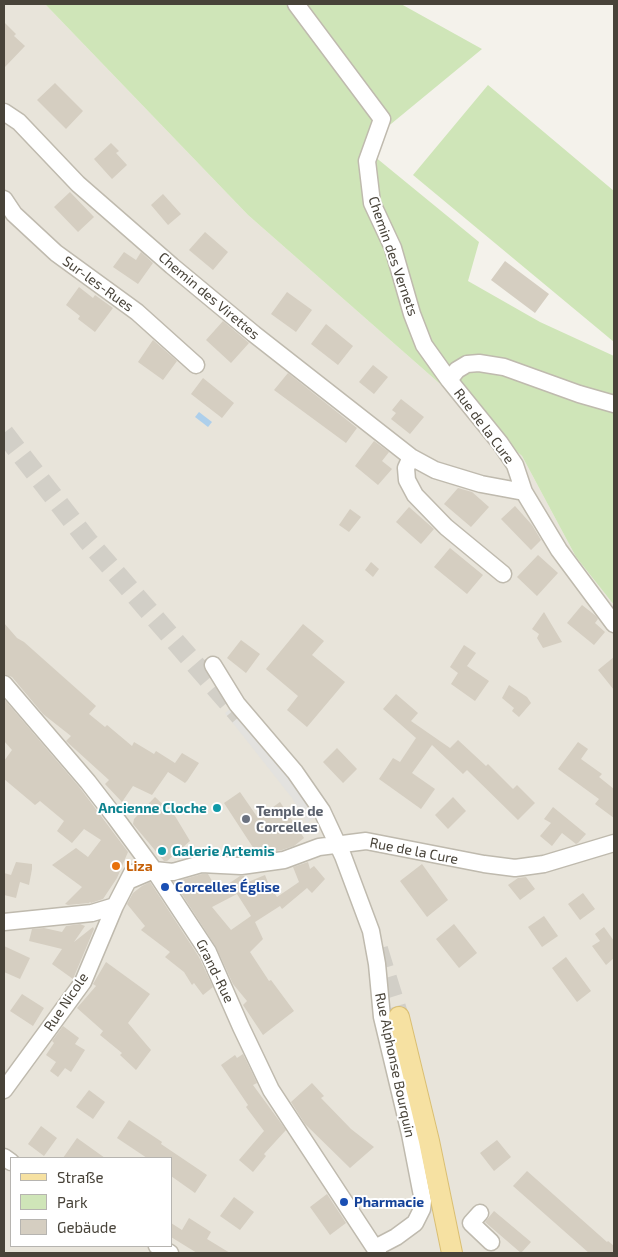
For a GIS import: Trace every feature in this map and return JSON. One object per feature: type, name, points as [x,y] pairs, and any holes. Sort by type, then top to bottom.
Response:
[{"type":"main road","points":[[399,1016],[429,1141],[452,1253]]},
{"type":"street","name":"Chemin des Vernets","points":[[296,4],[382,119],[367,161],[372,203],[393,248],[412,314],[424,345],[449,380]]},
{"type":"street","name":"Chemin des Virettes","points":[[4,112],[19,122],[78,184],[172,266],[254,334],[411,457],[435,470],[481,484],[524,492]]},
{"type":"street","name":"Sur-les-Rues","points":[[4,199],[14,214],[56,253],[136,312],[196,365]]},
{"type":"street","points":[[449,380],[457,370],[467,364],[479,362],[504,367],[579,394],[614,404]]},
{"type":"street","name":"Rue de la Cure","points":[[449,380],[515,465],[524,492],[558,550],[614,624]]},
{"type":"street","points":[[411,457],[406,468],[407,480],[415,495],[446,527],[503,574]]},
{"type":"street","name":"Rue Alphonse Bourquin","points":[[213,665],[237,704],[295,772],[322,811],[338,844],[371,931],[377,964],[382,1017],[410,1134],[423,1201],[422,1209],[415,1223],[377,1251]]},
{"type":"street","name":"Grand-Rue","points":[[4,684],[88,782],[154,870],[208,952],[271,1090],[377,1251]]},
{"type":"street","name":"Rue de la Cure","points":[[154,870],[173,872],[202,864],[241,866],[284,860],[312,849],[366,841],[484,864],[515,868],[544,864],[614,843]]},
{"type":"street","name":"Rue Nicole","points":[[4,1090],[83,982],[115,906],[141,852]]},
{"type":"street","points":[[128,881],[154,870]]},
{"type":"street","points":[[4,922],[92,913],[115,906]]},
{"type":"street","points":[[480,1213],[471,1223],[491,1242]]},
{"type":"street","points":[[159,1247],[170,1253]]},
{"type":"shaded area","points":[[4,4],[45,4],[248,215],[522,456],[576,557],[614,605],[614,1253],[4,1253]]},
{"type":"shaded area","points":[[242,696],[293,757],[322,811],[307,823],[292,798],[225,713],[237,704]]},
{"type":"green space","points":[[45,4],[401,4],[482,49],[363,147],[479,242],[468,281],[540,322],[614,356],[614,605],[576,557],[522,456],[248,215]]},
{"type":"green space","points":[[488,85],[614,191],[614,342],[413,175]]},
{"type":"water","points":[[199,412],[212,422],[208,427],[195,417]]},
{"type":"building","points":[[4,22],[16,34],[14,36],[25,46],[4,68]]},
{"type":"building","points":[[55,83],[83,111],[66,129],[37,100]]},
{"type":"building","points":[[111,143],[119,151],[116,153],[127,165],[112,179],[94,159]]},
{"type":"building","points":[[70,192],[94,217],[78,232],[54,207]]},
{"type":"building","points":[[163,194],[181,214],[168,225],[151,205]]},
{"type":"building","points":[[205,232],[228,252],[213,270],[189,250]]},
{"type":"building","points":[[124,252],[136,260],[141,252],[153,263],[138,284],[113,267]]},
{"type":"building","points":[[505,261],[549,294],[535,313],[491,280]]},
{"type":"building","points":[[79,287],[93,298],[95,295],[113,308],[95,332],[78,319],[80,316],[66,305]]},
{"type":"building","points":[[287,292],[312,310],[296,332],[271,314]]},
{"type":"building","points":[[223,321],[249,343],[231,363],[206,340]]},
{"type":"building","points":[[326,324],[353,346],[338,365],[311,344]]},
{"type":"building","points":[[153,340],[177,361],[163,380],[138,362]]},
{"type":"building","points":[[373,365],[388,377],[374,394],[359,382]]},
{"type":"building","points":[[288,373],[357,428],[346,443],[274,390]]},
{"type":"building","points":[[203,378],[234,403],[222,418],[191,394]]},
{"type":"building","points":[[401,399],[424,417],[410,434],[391,419],[396,413],[392,410]]},
{"type":"building","points":[[374,441],[389,452],[382,461],[392,469],[378,485],[355,466]]},
{"type":"building","points":[[458,488],[472,492],[489,507],[471,527],[444,504]]},
{"type":"building","points":[[515,506],[532,525],[541,540],[531,550],[501,519]]},
{"type":"building","points":[[409,507],[434,529],[421,544],[396,522]]},
{"type":"building","points":[[350,509],[361,517],[349,532],[339,525]]},
{"type":"building","points":[[450,548],[483,575],[467,594],[434,567]]},
{"type":"building","points":[[538,555],[558,573],[537,596],[517,577]]},
{"type":"building","points":[[371,562],[379,569],[373,577],[365,570]]},
{"type":"building","points":[[582,605],[596,616],[598,619],[595,623],[605,632],[594,645],[567,623]]},
{"type":"building","points":[[544,612],[562,642],[543,648],[537,638],[539,634],[532,629]]},
{"type":"building","points":[[4,623],[17,638],[24,642],[96,706],[89,714],[105,727],[107,725],[132,746],[134,742],[154,754],[156,751],[175,763],[182,753],[199,763],[187,781],[185,783],[168,772],[152,795],[133,786],[122,802],[105,784],[109,780],[66,741],[71,736],[43,714],[12,677],[4,674]]},
{"type":"building","points":[[303,624],[324,641],[312,655],[345,682],[307,727],[287,710],[298,696],[266,669]]},
{"type":"building","points":[[241,640],[260,654],[246,673],[227,658]]},
{"type":"building","points":[[464,645],[476,653],[467,666],[489,681],[475,701],[451,684],[458,673],[450,667]]},
{"type":"building","points":[[614,657],[614,690],[598,670]]},
{"type":"building","points":[[509,685],[527,697],[531,703],[519,717],[512,711],[514,708],[502,698]]},
{"type":"building","points":[[396,694],[418,713],[411,721],[450,748],[458,740],[486,766],[488,764],[513,789],[517,785],[535,803],[518,820],[467,770],[463,774],[432,745],[412,773],[435,789],[421,809],[379,779],[393,758],[400,762],[416,738],[383,709]]},
{"type":"building","points":[[4,699],[80,788],[128,852],[117,878],[103,899],[91,903],[65,904],[82,887],[52,865],[76,848],[88,857],[101,840],[84,829],[72,843],[57,831],[64,821],[40,801],[35,805],[4,779],[4,761],[12,750],[4,741]]},
{"type":"building","points":[[578,742],[588,749],[581,759],[602,774],[599,777],[614,789],[614,818],[595,804],[599,799],[558,769]]},
{"type":"building","points":[[337,748],[357,769],[343,783],[323,762]]},
{"type":"building","points":[[240,792],[258,818],[280,802],[304,838],[294,846],[282,850],[261,853],[256,847],[254,849],[224,803]]},
{"type":"building","points":[[155,797],[175,816],[190,841],[167,861],[164,861],[133,824],[134,819]]},
{"type":"building","points":[[453,797],[466,811],[448,829],[435,815]]},
{"type":"building","points":[[553,807],[586,834],[578,843],[576,844],[562,833],[552,846],[540,836],[551,823],[544,819]]},
{"type":"building","points":[[16,862],[32,864],[32,869],[29,885],[20,882],[16,898],[4,895],[4,873],[11,875]]},
{"type":"building","points":[[308,862],[310,869],[314,866],[325,879],[312,893],[307,888],[282,909],[280,906],[255,922],[263,939],[250,952],[269,981],[271,980],[294,1011],[263,1035],[243,1005],[247,1001],[233,984],[216,947],[174,882],[208,874],[218,891],[240,876],[244,876],[248,882],[265,875],[277,897],[299,882],[293,867]],"holes":[[[237,894],[251,916],[231,930],[212,907]]]},
{"type":"building","points":[[422,864],[448,900],[427,917],[400,881]]},
{"type":"building","points":[[526,877],[535,889],[520,900],[508,885],[518,878]]},
{"type":"building","points":[[150,882],[199,957],[213,987],[203,995],[194,983],[192,985],[184,972],[165,957],[170,952],[141,930],[145,926],[127,904],[133,893]]},
{"type":"building","points":[[583,893],[595,909],[580,920],[568,904]]},
{"type":"building","points":[[544,916],[558,936],[542,947],[528,927]]},
{"type":"building","points":[[80,924],[85,926],[74,942],[93,927],[94,929],[73,979],[52,964],[62,949],[29,941],[32,929],[44,928],[62,932],[66,926]]},
{"type":"building","points":[[454,924],[477,953],[459,968],[436,939]]},
{"type":"building","points":[[604,927],[614,941],[614,958],[606,965],[592,946],[600,941],[595,934]]},
{"type":"building","points":[[4,946],[30,958],[20,979],[4,972]]},
{"type":"building","points":[[566,957],[591,991],[577,1002],[552,968]]},
{"type":"building","points":[[106,962],[150,994],[128,1023],[151,1050],[136,1070],[120,1055],[122,1053],[100,1035],[103,1031],[77,1008],[96,986],[93,984]]},
{"type":"building","points":[[22,994],[44,1008],[33,1026],[10,1011]]},
{"type":"building","points":[[63,1026],[79,1038],[75,1044],[85,1050],[71,1072],[65,1068],[58,1077],[50,1071],[56,1062],[46,1055],[54,1043],[52,1041]]},
{"type":"building","points":[[243,1054],[257,1083],[253,1085],[286,1130],[264,1154],[266,1156],[253,1172],[239,1160],[264,1131],[246,1107],[248,1105],[221,1065],[235,1055],[237,1058]]},
{"type":"building","points":[[312,1083],[324,1096],[321,1098],[351,1129],[374,1147],[350,1168],[305,1124],[291,1102]]},
{"type":"building","points":[[89,1090],[105,1102],[93,1119],[76,1107]]},
{"type":"building","points":[[129,1120],[207,1175],[195,1193],[172,1177],[172,1157],[146,1157],[117,1138]]},
{"type":"building","points":[[41,1126],[57,1138],[44,1156],[28,1144]]},
{"type":"building","points":[[77,1138],[104,1157],[64,1157]]},
{"type":"building","points":[[497,1140],[511,1157],[494,1171],[480,1153]]},
{"type":"building","points":[[527,1171],[607,1242],[614,1246],[614,1253],[589,1253],[513,1186]]},
{"type":"building","points":[[327,1194],[346,1223],[330,1235],[310,1207]]},
{"type":"building","points":[[234,1197],[254,1212],[240,1230],[220,1216]]},
{"type":"building","points":[[494,1211],[531,1242],[521,1253],[485,1222]]},
{"type":"building","points":[[189,1218],[211,1232],[207,1239],[230,1253],[197,1253],[172,1238],[172,1224],[182,1230]]},
{"type":"tunnel","points":[[4,433],[88,541],[240,716]]},
{"type":"tunnel","points":[[378,949],[399,1017]]},
{"type":"place","name":"Ancienne Cloche","points":[[217,808]]},
{"type":"place","name":"Temple de Corcelles","points":[[246,819]]},
{"type":"place","name":"Galerie Artemis","points":[[162,851]]},
{"type":"place","name":"Liza","points":[[116,866]]},
{"type":"place","name":"Corcelles Église","points":[[165,887]]},
{"type":"place","name":"Pharmacie","points":[[344,1202]]}]
